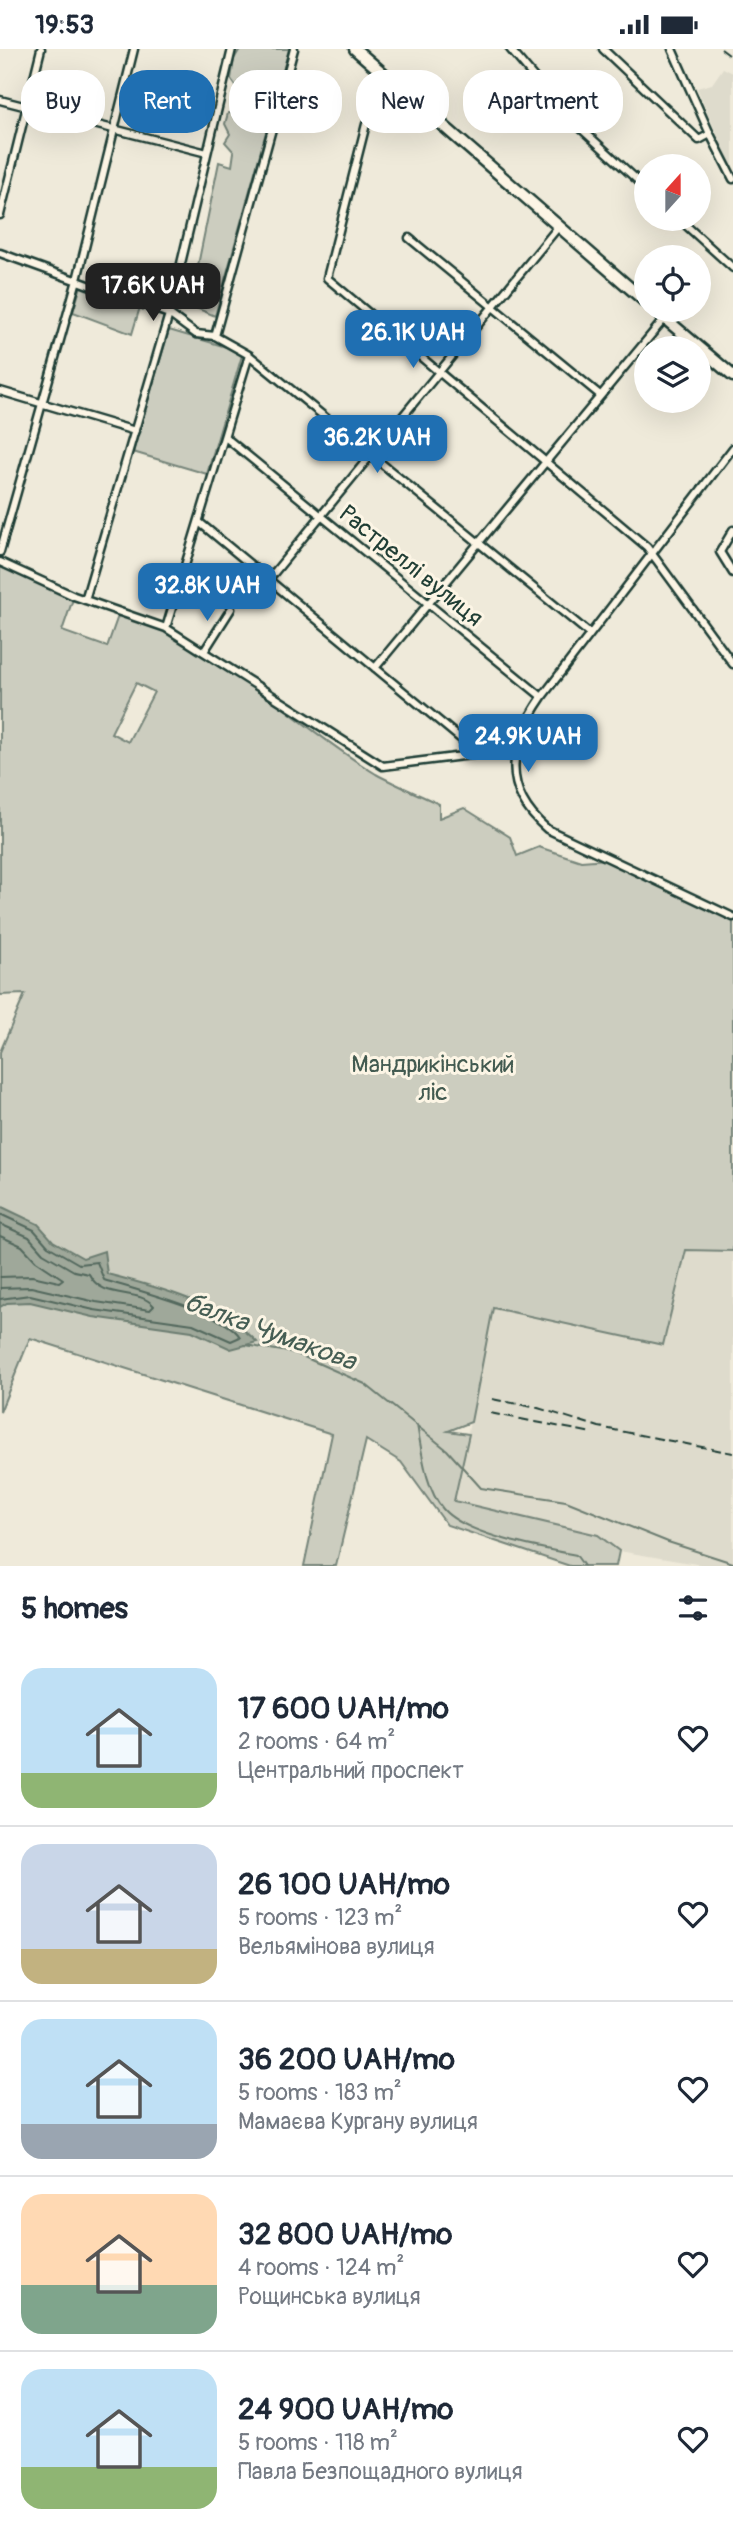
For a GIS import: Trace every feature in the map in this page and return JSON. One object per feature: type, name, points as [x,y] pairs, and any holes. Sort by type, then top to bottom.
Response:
[{"type":"main road","points":[[355,49],[634,292]]},
{"type":"main road","points":[[670,322],[733,376]]},
{"type":"street","points":[[35,70],[41,49]]},
{"type":"street","points":[[0,552],[77,280],[134,49]]},
{"type":"street","points":[[85,600],[169,314],[232,49]]},
{"type":"street","points":[[215,336],[294,49]]},
{"type":"street","points":[[510,49],[564,113],[634,177]]},
{"type":"street","points":[[603,49],[699,140],[709,134]]},
{"type":"street","points":[[672,49],[709,134],[733,179]]},
{"type":"street","points":[[0,100],[21,106]]},
{"type":"street","points":[[0,215],[21,124]]},
{"type":"street","points":[[105,127],[207,153]]},
{"type":"street","points":[[364,133],[327,278],[437,373],[546,461],[652,555],[733,664]]},
{"type":"street","points":[[269,579],[559,226]]},
{"type":"street","points":[[692,231],[733,268]]},
{"type":"street","points":[[410,238],[600,395]]},
{"type":"street","points":[[0,253],[169,314],[196,334],[215,336],[249,355],[590,634]]},
{"type":"street","points":[[375,668],[662,322]]},
{"type":"street","points":[[166,628],[249,355]]},
{"type":"street","points":[[0,391],[135,432]]},
{"type":"street","name":"Растреллі вулиця","points":[[225,437],[542,697]]},
{"type":"street","points":[[733,448],[542,697],[522,726],[514,756],[515,782],[526,806],[547,829],[733,917]]},
{"type":"street","points":[[199,522],[479,754]]},
{"type":"street","points":[[733,530],[720,551],[733,573]]},
{"type":"street","points":[[0,562],[85,600],[166,628],[205,650],[383,766],[479,754],[514,756]]},
{"type":"street","points":[[205,650],[231,609]]},
{"type":"shaded area","points":[[723,68],[733,73],[733,172],[697,88],[712,84]]},
{"type":"shaded area","points":[[686,1250],[733,1251],[733,1566],[708,1566],[619,1551],[598,1535],[454,1501],[493,1308],[663,1345]]},
{"type":"green space","points":[[240,49],[289,49],[283,70],[232,70],[234,59]]},
{"type":"green space","points":[[229,113],[229,132],[225,124]]},
{"type":"green space","points":[[266,133],[215,316],[191,306],[195,284],[208,281],[210,274],[198,265],[219,162],[232,166],[234,152],[225,142],[230,134]]},
{"type":"green space","points":[[81,286],[140,307],[132,334],[73,312]]},
{"type":"green space","points":[[169,330],[243,352],[207,474],[133,452]]},
{"type":"green space","name":"Мандрикінський ліс","points":[[0,562],[74,596],[62,631],[107,647],[119,613],[155,626],[221,663],[376,774],[439,804],[439,818],[464,808],[510,837],[517,856],[539,847],[581,861],[608,859],[733,917],[733,1251],[686,1250],[663,1345],[493,1308],[471,1422],[448,1431],[469,1434],[454,1501],[598,1535],[619,1551],[616,1566],[570,1566],[447,1525],[401,1462],[366,1440],[336,1566],[304,1566],[332,1434],[30,1338],[0,1412],[0,1052],[25,994],[0,995]],"holes":[[[136,683],[154,692],[128,742],[111,733]]]},
{"type":"water","points":[[0,1206],[38,1224],[53,1241],[83,1258],[104,1251],[107,1274],[187,1298],[225,1317],[257,1342],[231,1349],[192,1331],[93,1317],[30,1302],[7,1303],[0,1307]]},
{"type":"waterway","name":"балка Чумакова","points":[[245,1345],[295,1353],[365,1384],[447,1450],[481,1488],[566,1501],[668,1542],[733,1563]]},
{"type":"waterway","points":[[417,1425],[425,1469],[432,1491],[443,1509],[468,1526],[486,1533],[576,1555],[584,1566]]},
{"type":"railway","points":[[721,49],[733,58]]},
{"type":"railway","points":[[492,1399],[538,1408],[599,1427],[733,1453]]},
{"type":"railway","points":[[490,1413],[592,1433]]}]
